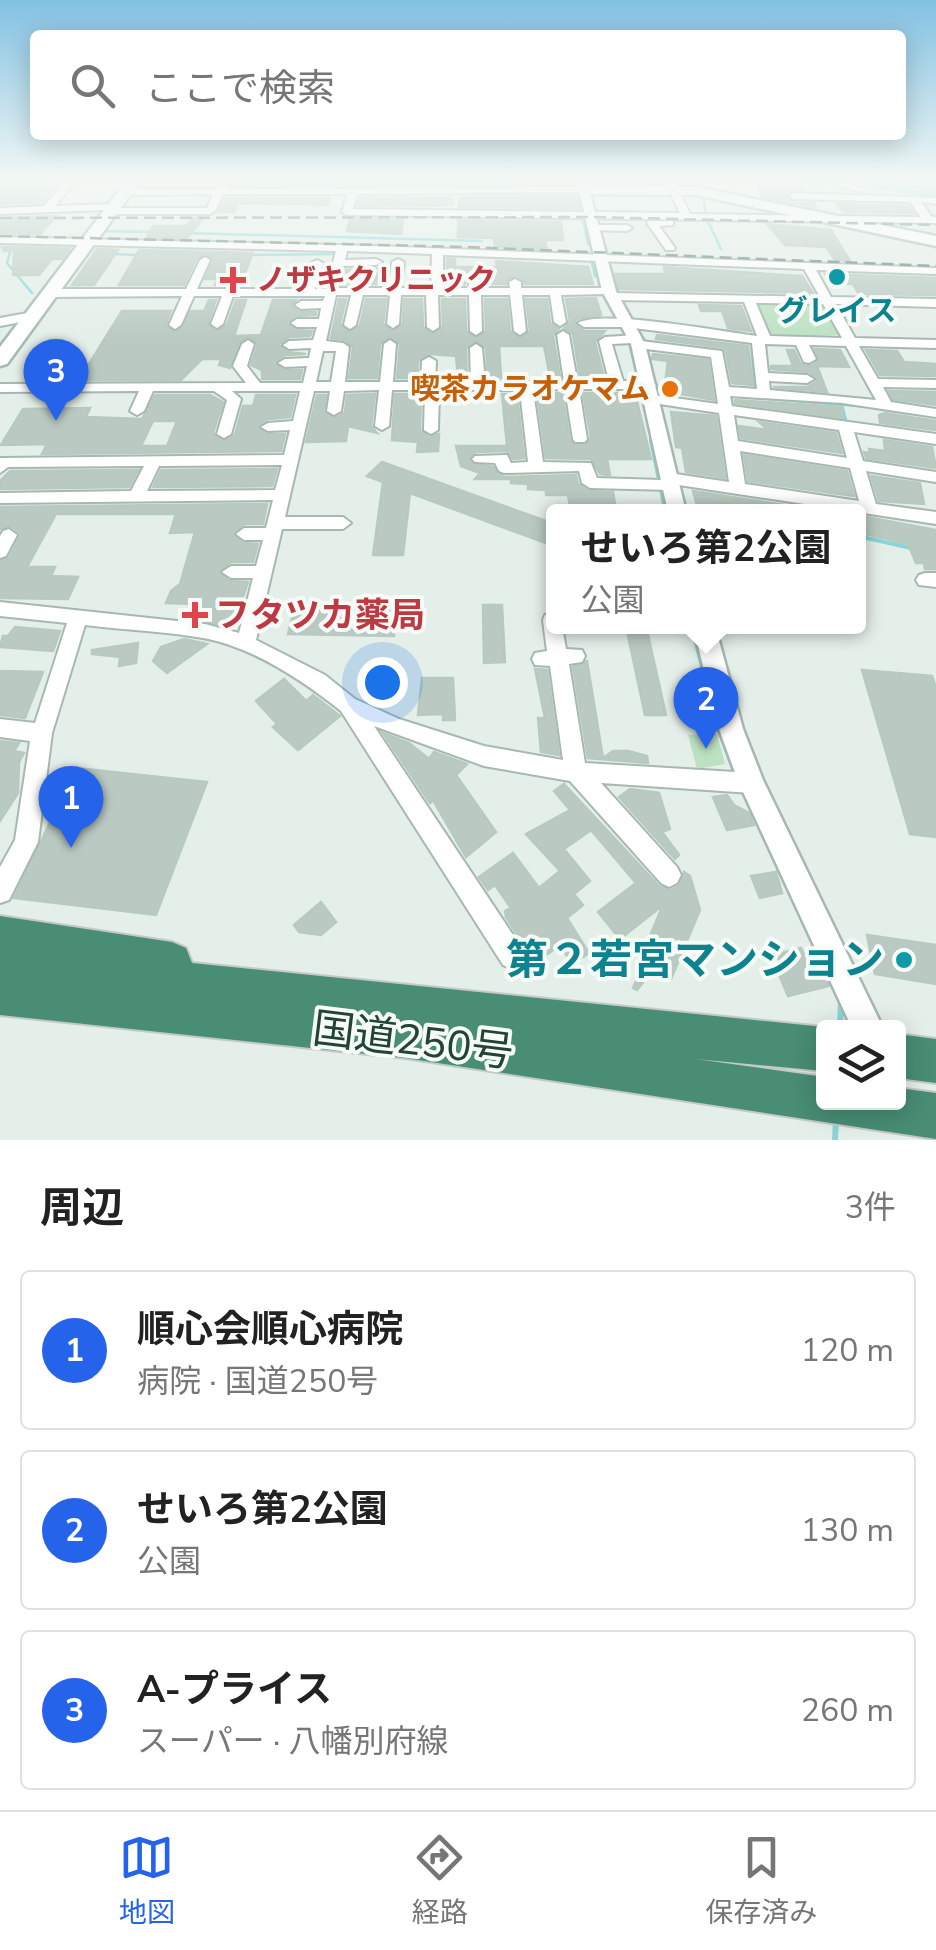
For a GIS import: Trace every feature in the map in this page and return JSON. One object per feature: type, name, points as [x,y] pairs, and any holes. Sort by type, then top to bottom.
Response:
[{"type":"highway","points":[[0,936],[72,950],[560,1010],[623,1032]]},
{"type":"highway","name":"国道250号","points":[[0,964],[816,1049]]},
{"type":"highway","name":"国道250号","points":[[0,994],[404,1037],[816,1099]]},
{"type":"highway","points":[[906,1057],[936,1060]]},
{"type":"highway","points":[[876,1110],[910,1117]]},
{"type":"main road","points":[[0,360],[94,233]]},
{"type":"main road","points":[[898,233],[936,242]]},
{"type":"street","points":[[594,233],[610,293],[637,342],[675,504]]},
{"type":"street","points":[[659,233],[670,248]]},
{"type":"street","points":[[0,240],[91,237],[598,252],[936,271]]},
{"type":"street","points":[[91,237],[438,251],[556,287],[654,297],[936,304]]},
{"type":"street","points":[[246,643],[342,248]]},
{"type":"street","points":[[300,305],[332,292],[362,286],[434,291],[476,285],[598,252],[670,248],[936,260]]},
{"type":"street","points":[[436,318],[438,251]]},
{"type":"street","points":[[309,291],[316,263]]},
{"type":"street","points":[[339,263],[390,266],[395,291],[393,324]]},
{"type":"street","points":[[175,326],[200,264]]},
{"type":"street","points":[[808,265],[886,406]]},
{"type":"street","points":[[863,268],[883,302]]},
{"type":"street","points":[[515,273],[513,316],[520,331]]},
{"type":"street","points":[[650,280],[654,297]]},
{"type":"street","points":[[670,280],[676,298]]},
{"type":"street","points":[[709,281],[716,298]]},
{"type":"street","points":[[746,283],[762,340],[764,395]]},
{"type":"street","points":[[473,322],[476,285]]},
{"type":"street","points":[[355,320],[362,286]]},
{"type":"street","points":[[556,287],[583,428]]},
{"type":"street","points":[[50,292],[332,292]]},
{"type":"street","points":[[215,321],[230,292]]},
{"type":"street","points":[[0,322],[34,316]]},
{"type":"street","points":[[297,323],[325,323]]},
{"type":"street","points":[[584,324],[626,323],[762,340],[936,344]]},
{"type":"street","points":[[617,385],[606,341],[718,354],[738,486]]},
{"type":"street","points":[[801,341],[809,359]]},
{"type":"street","points":[[247,344],[240,366],[255,386]]},
{"type":"street","points":[[289,345],[319,351]]},
{"type":"street","points":[[286,362],[343,347],[334,411]]},
{"type":"street","points":[[382,426],[393,348]]},
{"type":"street","points":[[473,352],[478,385]]},
{"type":"street","points":[[429,361],[431,430]]},
{"type":"street","points":[[762,377],[806,378]]},
{"type":"street","points":[[874,382],[936,384]]},
{"type":"street","points":[[526,385],[536,468]]},
{"type":"street","points":[[0,388],[617,385],[727,409],[936,439]]},
{"type":"street","points":[[216,386],[234,399],[223,426]]},
{"type":"street","points":[[137,411],[148,387]]},
{"type":"street","points":[[724,392],[842,399],[936,414]]},
{"type":"street","points":[[268,426],[300,425]]},
{"type":"street","points":[[845,426],[868,507],[936,518]]},
{"type":"street","points":[[732,446],[936,477]]},
{"type":"street","points":[[480,459],[502,458],[504,468],[585,462],[590,483],[738,486],[789,503]]},
{"type":"street","points":[[0,468],[4,462],[290,460]]},
{"type":"street","points":[[137,496],[154,461]]},
{"type":"street","points":[[0,498],[282,495]]},
{"type":"street","points":[[244,534],[343,523]]},
{"type":"street","points":[[0,552],[9,534]]},
{"type":"street","points":[[231,572],[264,572]]},
{"type":"street","points":[[0,609],[205,631],[246,643],[318,681],[348,705],[394,726],[484,756],[576,772],[752,782]]},
{"type":"street","points":[[0,891],[26,842],[42,733],[78,617]]},
{"type":"street","points":[[554,634],[576,772],[669,876]]},
{"type":"street","points":[[706,634],[731,729],[752,782],[864,1020]]},
{"type":"street","points":[[348,705],[512,956]]},
{"type":"street","points":[[0,728],[42,733]]},
{"type":"green space","points":[[753,303],[819,303],[827,306],[843,335],[770,337]]},
{"type":"green space","points":[[717,734],[725,764],[697,769],[688,735]]},
{"type":"building","points":[[149,233],[191,233],[187,238],[147,237]]},
{"type":"building","points":[[458,233],[562,233],[563,240],[545,240],[547,249],[495,247],[494,238],[458,237]]},
{"type":"building","points":[[775,233],[833,233],[850,261],[835,260],[826,247],[785,245]]},
{"type":"building","points":[[2,247],[70,248],[62,259],[52,259],[39,275],[13,275],[14,250],[4,251]]},
{"type":"building","points":[[97,249],[118,250],[94,285],[72,285]]},
{"type":"building","points":[[139,250],[253,253],[240,285],[215,285],[218,279],[205,279],[213,262],[207,254],[197,258],[184,285],[119,285]]},
{"type":"building","points":[[447,259],[455,259],[455,267],[497,267],[496,261],[588,267],[593,284],[525,284],[517,276],[507,279],[506,284],[485,284],[477,275],[467,278],[465,284],[447,284]]},
{"type":"building","points":[[664,267],[802,276],[813,293],[619,289],[615,274],[665,274]]},
{"type":"building","points":[[378,268],[376,284],[343,284],[346,270]]},
{"type":"building","points":[[825,274],[936,278],[936,295],[859,294],[853,284],[830,284]]},
{"type":"building","points":[[596,298],[601,315],[577,319],[574,324],[584,331],[605,331],[595,342],[604,377],[580,377],[573,334],[564,328],[570,321],[566,299]]},
{"type":"building","points":[[339,299],[346,299],[340,324],[348,332],[360,326],[366,299],[386,299],[383,324],[391,331],[403,324],[404,299],[422,299],[423,327],[431,334],[443,327],[442,299],[465,299],[466,331],[474,338],[486,331],[485,299],[507,299],[510,331],[518,338],[530,331],[526,299],[547,299],[550,323],[559,329],[553,336],[560,377],[550,377],[544,346],[499,346],[501,378],[488,378],[486,348],[474,341],[466,348],[467,378],[458,378],[456,356],[431,354],[418,361],[417,378],[397,378],[400,344],[388,337],[380,344],[377,378],[349,378],[353,347],[345,340],[331,338]]},
{"type":"building","points":[[209,300],[216,300],[208,323],[215,331],[227,325],[236,300],[246,300],[234,336],[261,335],[273,300],[296,300],[291,306],[299,312],[316,312],[295,316],[287,322],[295,330],[312,331],[310,336],[289,337],[279,344],[287,352],[306,354],[285,355],[274,362],[283,370],[302,370],[300,379],[262,379],[262,370],[251,365],[258,343],[246,337],[239,343],[230,368],[219,365],[221,359],[202,359],[181,380],[79,380],[122,311],[171,311],[165,326],[177,332],[191,311],[204,311]]},
{"type":"building","points":[[699,305],[741,306],[751,331],[728,328],[722,311],[701,311]]},
{"type":"building","points":[[657,335],[748,346],[753,385],[732,383],[725,348],[656,339]]},
{"type":"building","points":[[815,349],[840,350],[849,367],[817,366],[827,392],[773,387],[807,387],[816,382],[818,378],[809,372],[771,369],[793,366],[787,350],[794,350],[801,364],[811,366],[820,360]]},
{"type":"building","points":[[866,350],[897,351],[904,362],[936,364],[936,376],[880,375]]},
{"type":"building","points":[[653,354],[708,360],[714,400],[664,391],[668,361],[652,359]]},
{"type":"building","points":[[889,391],[936,392],[936,405],[893,399]]},
{"type":"building","points":[[562,393],[570,441],[585,446],[591,438],[583,393],[635,393],[651,459],[607,459],[610,475],[600,474],[591,459],[546,458],[537,394]]},
{"type":"building","points":[[375,394],[371,426],[377,433],[348,426],[346,441],[306,442],[317,395],[326,395],[324,413],[336,418],[345,412],[347,395]]},
{"type":"building","points":[[395,394],[421,394],[420,430],[429,437],[439,434],[438,451],[417,452],[418,442],[392,440]]},
{"type":"building","points":[[502,394],[517,394],[524,458],[513,459],[507,451],[475,452],[469,462],[493,467],[504,477],[576,475],[578,484],[588,491],[613,492],[615,504],[570,504],[568,495],[546,495],[546,490],[528,489],[528,484],[511,483],[511,479],[475,479],[480,473],[461,466],[456,446],[507,446]]},
{"type":"building","points":[[155,395],[210,395],[223,402],[213,433],[222,441],[235,435],[243,406],[253,406],[256,395],[295,395],[290,417],[268,419],[257,426],[266,434],[285,434],[281,451],[42,454],[47,444],[1,445],[23,409],[90,408],[86,417],[142,419]],"holes":[[[153,421],[177,421],[167,446],[141,446]]]},
{"type":"building","points":[[735,403],[841,407],[843,418]]},
{"type":"building","points":[[671,412],[716,416],[725,478],[686,472],[682,448],[676,447]]},
{"type":"building","points":[[879,415],[936,421],[936,430],[880,423]]},
{"type":"building","points":[[759,422],[836,433],[842,453],[741,438],[739,426],[768,430]]},
{"type":"building","points":[[884,440],[932,447],[936,468],[866,458],[864,452],[870,453],[869,449],[885,451]]},
{"type":"building","points":[[744,455],[847,471],[854,496],[748,481]]},
{"type":"building","points":[[382,462],[546,521],[546,543],[410,493],[403,555],[373,555],[383,482],[367,476]]},
{"type":"building","points":[[277,469],[272,486],[153,487],[161,470]]},
{"type":"building","points":[[138,470],[129,487],[0,489],[0,481],[10,471]]},
{"type":"building","points":[[871,476],[920,483],[924,504],[879,501]]},
{"type":"building","points":[[693,491],[777,504],[697,504]]},
{"type":"building","points":[[267,504],[263,524],[244,524],[232,534],[242,543],[258,544],[253,562],[231,562],[218,571],[229,581],[248,582],[233,627],[189,618],[199,604],[166,603],[171,591],[180,584],[195,532],[170,533],[176,514],[56,514],[27,567],[55,567],[51,576],[78,577],[68,599],[0,598],[0,561],[9,558],[21,534],[11,526],[0,529],[0,507]]},
{"type":"building","points":[[866,517],[936,530],[936,569],[925,569],[924,563],[916,563],[908,544],[866,534]]},
{"type":"building","points":[[295,605],[397,608],[394,636],[288,634]]},
{"type":"building","points":[[483,605],[502,605],[505,662],[484,663]]},
{"type":"building","points":[[15,627],[60,631],[53,651],[0,647],[3,636]]},
{"type":"building","points":[[628,634],[648,634],[666,715],[645,715]]},
{"type":"building","points":[[184,639],[207,644],[167,673],[153,661],[161,647]]},
{"type":"building","points":[[138,643],[136,663],[119,666],[120,657],[92,654],[92,650]]},
{"type":"building","points":[[587,661],[603,758],[613,751],[628,751],[647,756],[648,763],[588,758],[573,667]]},
{"type":"building","points":[[535,669],[547,670],[559,755],[541,752],[538,718],[545,718]]},
{"type":"building","points":[[862,670],[932,676],[936,687],[936,837],[910,834]]},
{"type":"building","points":[[0,671],[43,672],[25,718],[0,715]]},
{"type":"building","points":[[422,678],[453,678],[455,720],[443,720],[443,714],[418,715]]},
{"type":"building","points":[[284,679],[306,701],[313,695],[340,716],[298,750],[273,727],[277,724],[256,701]]},
{"type":"building","points":[[383,733],[409,743],[429,759],[434,752],[467,764],[456,775],[496,832],[466,857],[433,800],[430,803]]},
{"type":"building","points":[[0,741],[19,743],[14,751],[24,753],[19,762],[18,793],[0,821]]},
{"type":"building","points":[[76,768],[207,782],[156,915],[14,898]]},
{"type":"building","points":[[564,784],[659,886],[671,890],[680,885],[684,872],[690,876],[700,910],[671,979],[652,971],[637,990],[633,988],[643,966],[639,962],[663,905],[620,939],[598,912],[636,883],[591,830],[564,849],[590,881],[574,894],[583,905],[567,918],[589,953],[572,964],[560,945],[535,963],[506,917],[505,911],[511,908],[495,885],[488,890],[479,877],[513,853],[539,888],[560,871],[526,834],[570,810],[554,791]]},
{"type":"building","points":[[630,789],[659,793],[670,829],[662,832],[679,855],[675,859],[619,797]]},
{"type":"building","points":[[727,795],[734,805],[749,813],[754,825],[727,830],[713,797]]},
{"type":"building","points":[[776,872],[782,893],[760,898],[751,876]]},
{"type":"building","points":[[321,902],[336,922],[321,935],[299,932],[294,925]]},
{"type":"building","name":"第２若宮マンション","points":[[867,935],[936,945],[936,984],[875,974]]},
{"type":"building","points":[[801,948],[807,960],[815,958],[829,986],[788,996],[777,970],[783,969],[776,954]]},
{"type":"waterway","points":[[193,233],[482,241]]},
{"type":"waterway","points":[[586,233],[588,244]]},
{"type":"waterway","points":[[714,233],[721,249]]},
{"type":"waterway","points":[[13,241],[7,263],[32,293]]},
{"type":"waterway","points":[[112,254],[137,255]]},
{"type":"waterway","points":[[252,255],[337,254]]},
{"type":"waterway","points":[[591,259],[595,276]]},
{"type":"waterway","points":[[747,342],[751,342],[755,388]]},
{"type":"waterway","points":[[629,343],[639,381]]},
{"type":"waterway","points":[[641,395],[650,432]]},
{"type":"waterway","points":[[756,398],[872,407]]},
{"type":"waterway","points":[[842,405],[846,420]]},
{"type":"waterway","points":[[651,440],[664,504]]},
{"type":"waterway","points":[[866,538],[911,548]]},
{"type":"waterway","points":[[694,634],[715,715]]},
{"type":"waterway","points":[[719,729],[736,776]]},
{"type":"waterway","points":[[840,1020],[841,1002]]},
{"type":"waterway","points":[[835,1140],[836,1120]]},
{"type":"railway","points":[[0,236],[467,247],[936,266]]},
{"type":"place","name":"グレイス","points":[[837,277]]},
{"type":"place","name":"ノザキクリニック","points":[[233,280]]},
{"type":"place","name":"喫茶カラオケマム","points":[[670,389]]},
{"type":"place","name":"A-プライス","points":[[56,421]]},
{"type":"place","name":"フタツカ薬局","points":[[195,615]]},
{"type":"place","name":"せいろ第2公園","points":[[706,749]]},
{"type":"place","name":"順心会順心病院","points":[[71,848]]},
{"type":"place","name":"第２若宮マンション","points":[[904,960]]}]
